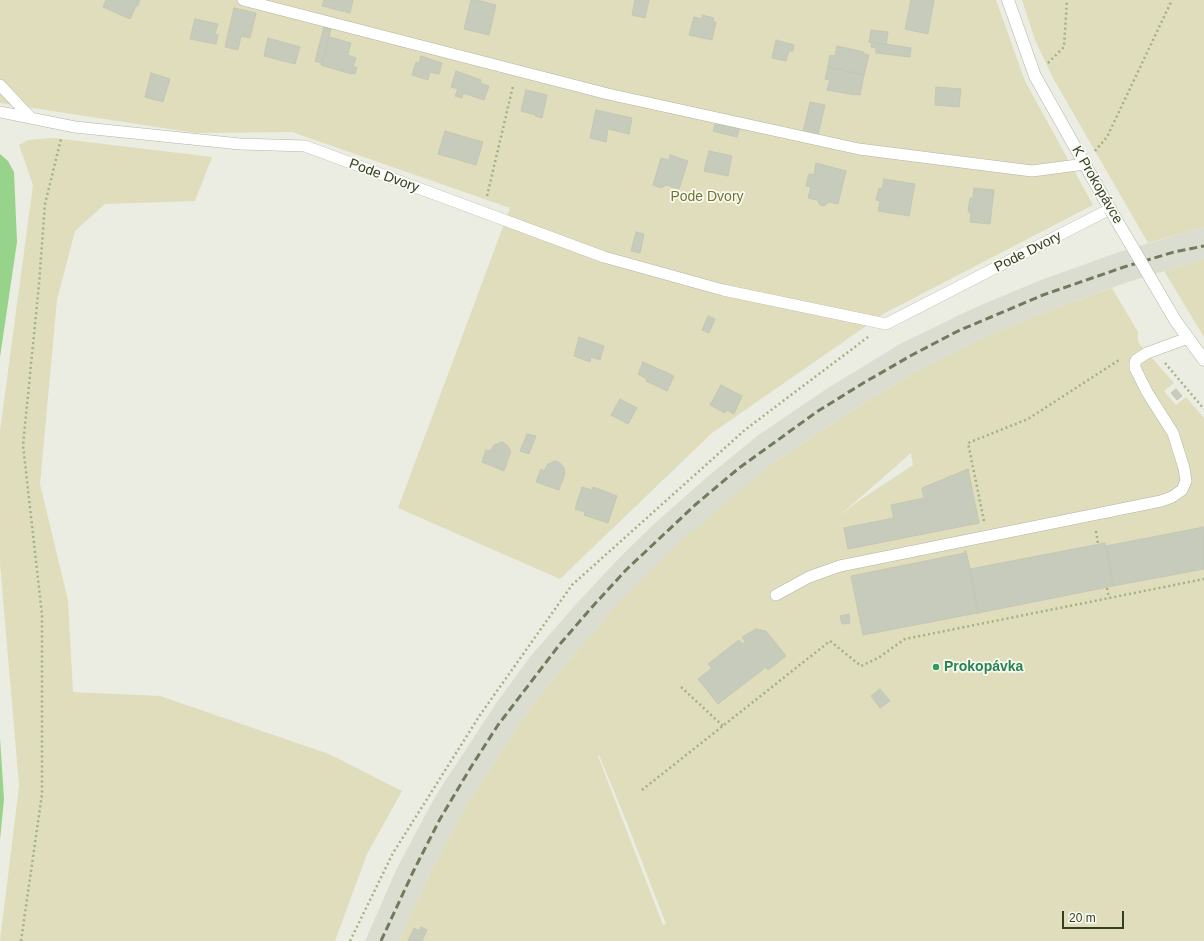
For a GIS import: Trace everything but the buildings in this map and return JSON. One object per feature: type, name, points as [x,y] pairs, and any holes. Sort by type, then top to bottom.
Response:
[{"type":"street","name":"K Prokopávce","points":[[1008,0],[1035,76],[1085,164],[1105,212],[1175,320],[1204,360]]},
{"type":"lane","points":[[243,0],[608,94],[859,149],[1032,171],[1085,164]]},
{"type":"lane","points":[[0,85],[31,118]]},
{"type":"lane","name":"Pode Dvory","points":[[0,112],[65,125],[240,144],[305,146],[604,257],[723,290],[886,324],[1105,212]]},
{"type":"lane","points":[[776,595],[809,577],[840,566],[1155,502],[1172,497],[1182,490],[1186,481],[1184,468],[1173,434],[1135,368],[1136,360],[1147,352],[1188,338]]},
{"type":"path","points":[[1035,76],[1064,48],[1067,0]]},
{"type":"path","points":[[1085,164],[1107,137],[1172,0]]},
{"type":"path","points":[[483,212],[517,70]]},
{"type":"path","points":[[21,941],[42,794],[42,615],[23,445],[39,284],[45,204],[65,125]]},
{"type":"path","points":[[350,941],[393,853],[480,715],[572,585],[746,428],[886,324]]},
{"type":"path","points":[[1164,347],[1163,360],[1204,409]]},
{"type":"path","points":[[984,522],[968,443],[1028,419],[1124,357]]},
{"type":"path","points":[[642,790],[830,641],[861,666],[878,658],[905,639],[1204,579]]},
{"type":"path","points":[[1107,588],[1109,598]]},
{"type":"path","points":[[682,687],[723,726]]},
{"type":"shaded area","points":[[0,154],[8,161],[14,172],[17,242],[0,357]]},
{"type":"shaded area","points":[[1204,227],[1204,259],[1128,282],[1053,309],[987,336],[915,372],[845,415],[776,461],[601,623],[554,678],[520,723],[463,811],[427,879],[399,941],[365,941],[398,866],[436,795],[495,705],[529,658],[621,556],[654,524],[706,478],[757,436],[828,388],[900,344],[974,308],[1041,280],[1119,252]]},
{"type":"shaded area","points":[[0,738],[4,799],[0,840]]},
{"type":"green space","name":"Pode Dvory","points":[[0,0],[996,0],[1025,81],[1093,205],[885,313],[712,433],[560,579],[398,508],[510,208],[292,132],[196,133],[0,103]]},
{"type":"green space","points":[[1022,0],[1204,0],[1204,227],[1148,243],[1053,78],[1035,40]]},
{"type":"green space","points":[[54,138],[212,157],[195,201],[105,204],[75,231],[57,300],[40,484],[68,600],[73,692],[160,696],[329,754],[402,791],[367,854],[335,941],[0,941],[19,786],[0,563],[0,431],[33,185],[19,145],[28,140]]},
{"type":"green space","points":[[1204,259],[1204,337],[1164,271]]},
{"type":"green space","name":"Prokopávka","points":[[1112,288],[1138,332],[1138,342],[1174,383],[1164,391],[1176,405],[1186,397],[1204,418],[1204,941],[399,941],[427,879],[463,811],[520,723],[554,678],[601,623],[643,578],[675,547],[776,461],[845,415],[915,372],[987,336],[1053,309]],"holes":[[[911,453],[913,465],[860,500],[838,517]],[[599,755],[627,823],[666,924],[663,925],[598,756]]]},
{"type":"railway","points":[[381,941],[413,872],[440,819],[498,725],[560,644],[593,606],[626,570],[695,505],[739,468],[818,411],[912,355],[958,331],[1043,295],[1124,267],[1174,252],[1204,246]]},
{"type":"place","name":"Prokopávka","points":[[936,667]]}]
